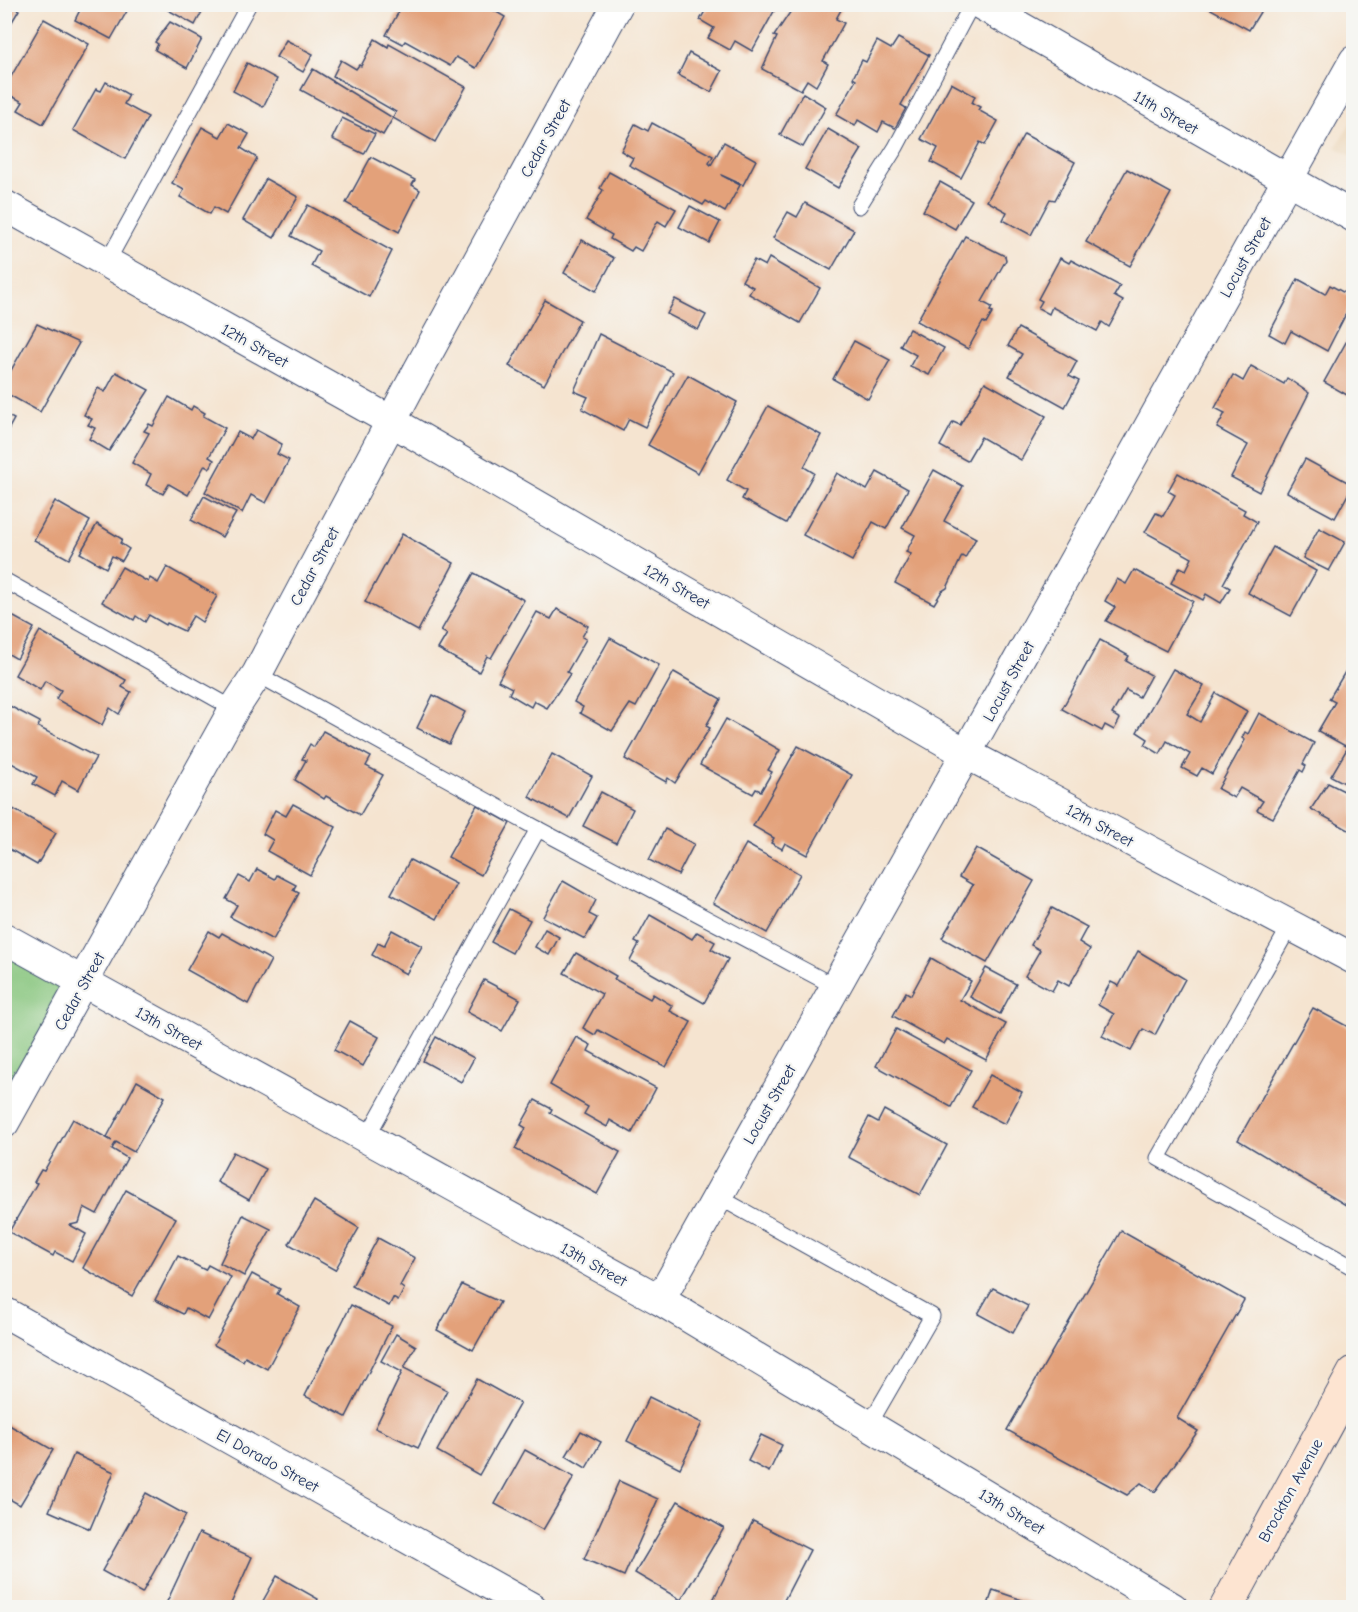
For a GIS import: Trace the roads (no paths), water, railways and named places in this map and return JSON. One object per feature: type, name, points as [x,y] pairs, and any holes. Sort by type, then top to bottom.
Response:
[{"type":"main road","name":"Brockton Avenue","points":[[1226,1608],[1353,1372]]},
{"type":"street","name":"Cedar Street","points":[[4,1123],[85,981],[234,709],[257,674],[391,421],[618,4]]},
{"type":"street","name":"11th Street","points":[[980,4],[1353,218]]},
{"type":"street","name":"Locust Street","points":[[660,1300],[1287,181],[1351,73]]},
{"type":"street","name":"12th Street","points":[[4,205],[391,421],[967,754],[1353,959]]},
{"type":"street","name":"13th Street","points":[[4,938],[660,1300],[1173,1608]]},
{"type":"street","name":"El Dorado Street","points":[[4,1312],[532,1608]]},
{"type":"lane","points":[[107,262],[249,4]]},
{"type":"lane","points":[[859,206],[896,147],[972,4]]},
{"type":"lane","points":[[4,580],[234,709]]},
{"type":"lane","points":[[257,674],[538,829],[836,987]]},
{"type":"lane","points":[[367,1137],[538,829]]},
{"type":"lane","points":[[1290,926],[1158,1158],[1353,1268]]},
{"type":"lane","points":[[717,1196],[932,1316],[869,1425]]}]
